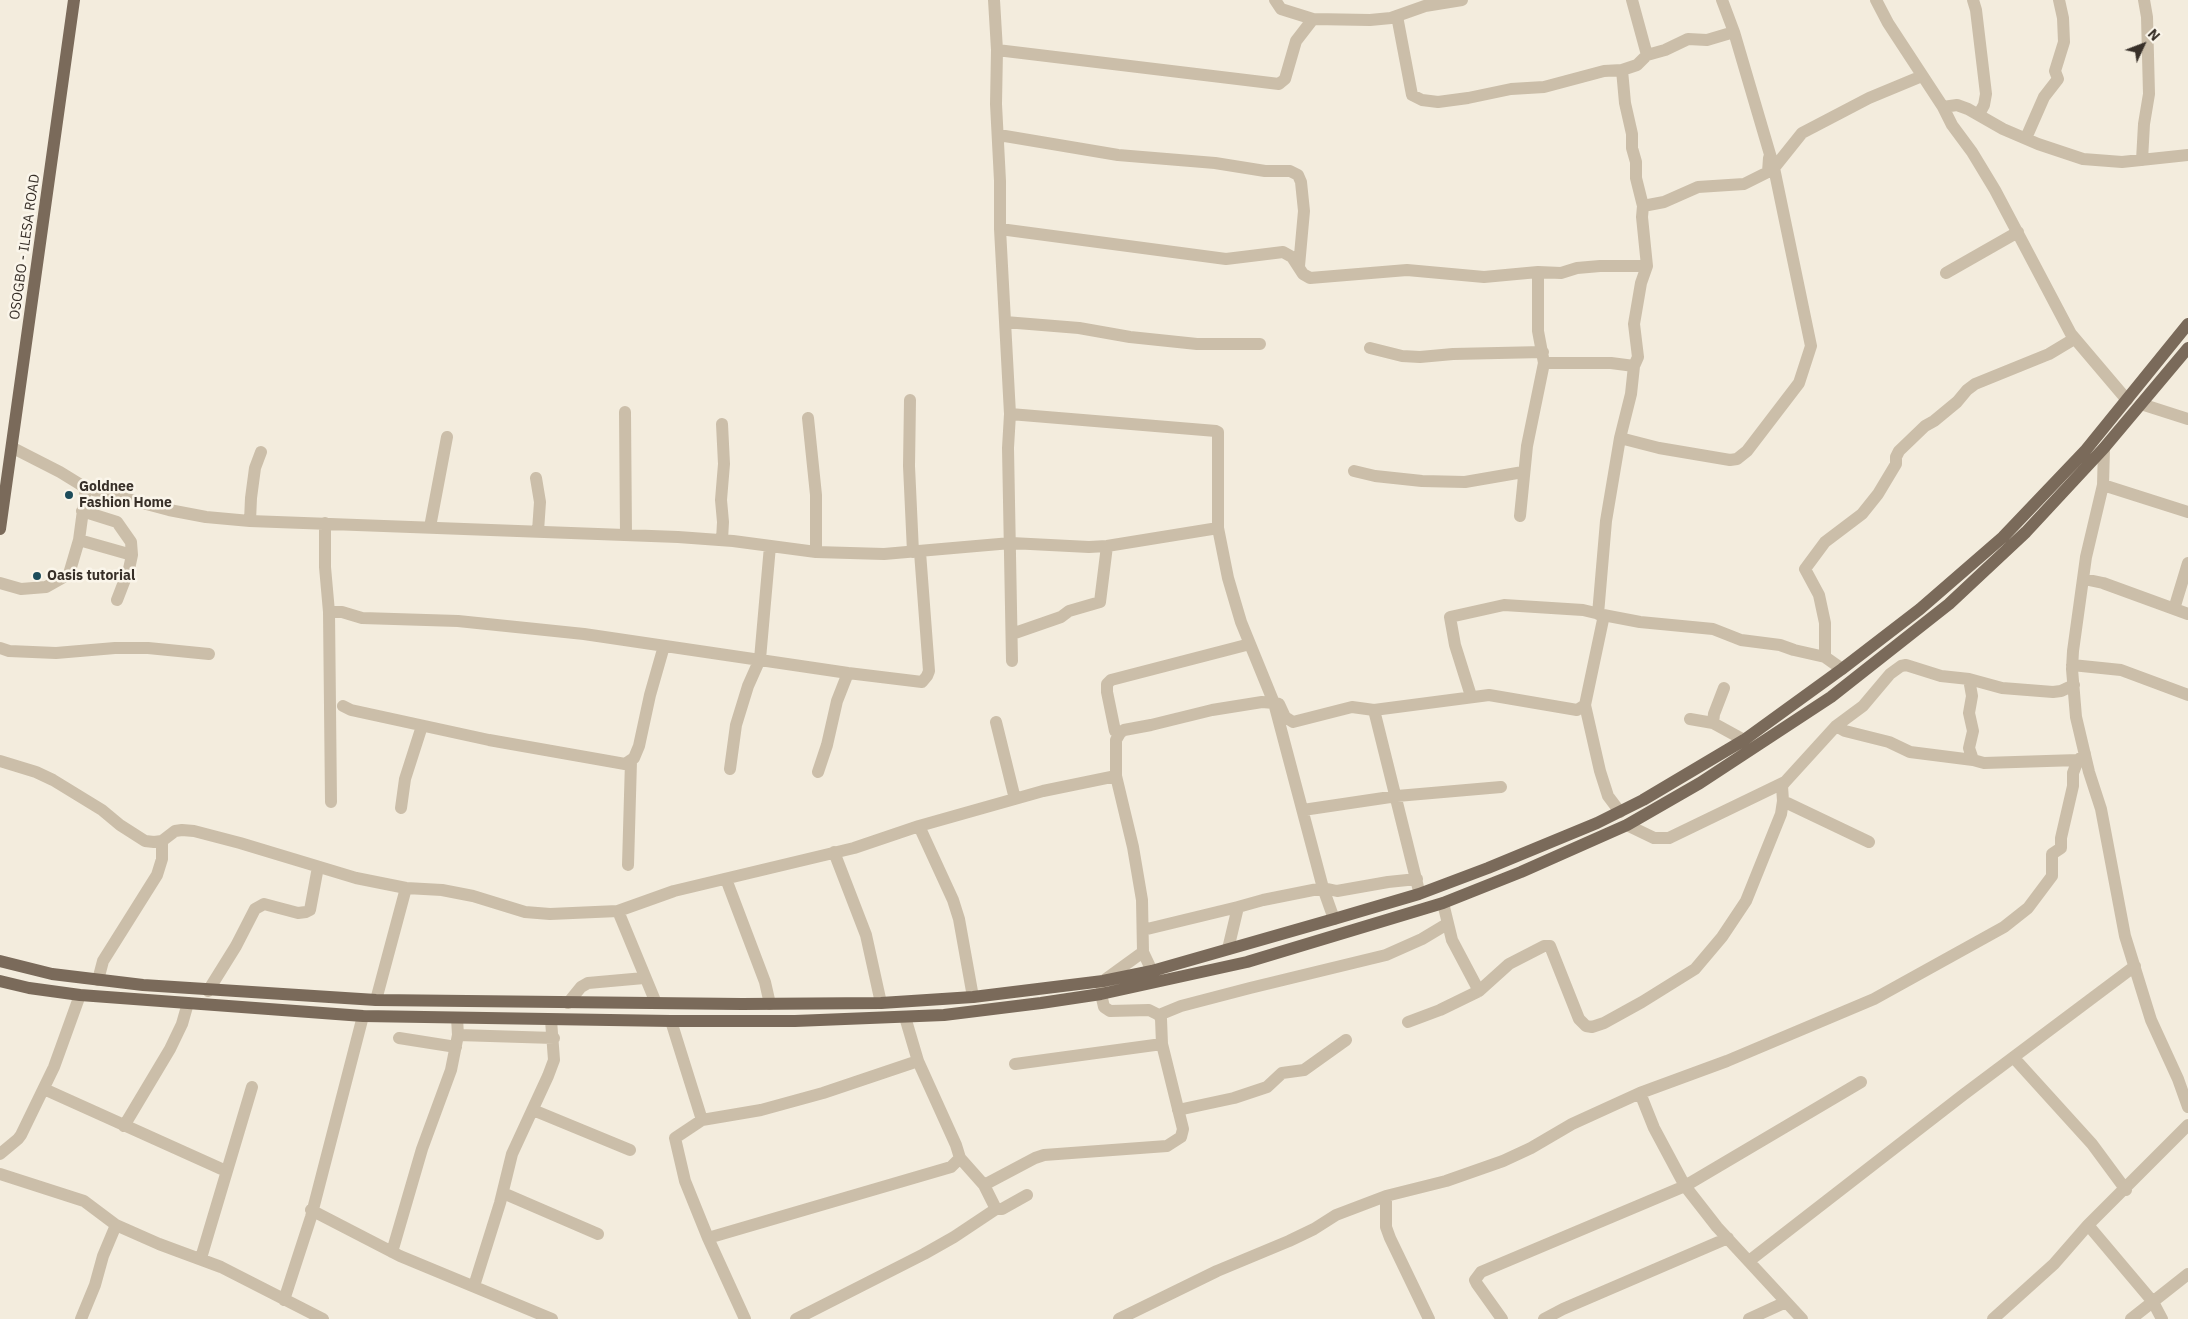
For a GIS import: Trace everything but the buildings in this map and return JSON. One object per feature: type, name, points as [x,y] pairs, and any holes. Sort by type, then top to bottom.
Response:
[{"type":"main road","name":"OSOGBO - ILESA ROAD","points":[[0,529],[13,448],[74,0]]},
{"type":"main road","points":[[0,961],[52,974],[98,980],[208,991],[376,1000],[568,1003],[881,1003],[973,997],[1103,981],[1152,971],[1334,919],[1419,894],[1488,868],[1620,812],[1744,740],[1842,670],[1920,609],[2003,537],[2085,451],[2188,324]]},
{"type":"main road","points":[[0,981],[29,988],[80,995],[363,1016],[671,1021],[944,1015],[1101,994],[1247,962],[1443,903],[1521,872],[1627,825],[1700,783],[1845,688],[1949,604],[2026,532],[2104,448],[2188,348]]},
{"type":"street","points":[[994,0],[997,50],[996,104],[1000,230],[1010,414],[1008,448],[1012,661]]},
{"type":"street","points":[[1275,0],[1281,9],[1313,19],[1370,20],[1397,16],[1425,6],[1462,0]]},
{"type":"street","points":[[1632,0],[1647,55]]},
{"type":"street","points":[[1620,438],[1659,448],[1730,460],[1737,459],[1747,451],[1799,383],[1812,346],[1774,168],[1734,32],[1722,0]]},
{"type":"street","points":[[1876,0],[1888,23],[1977,160],[2018,232],[2074,339],[2127,400]]},
{"type":"street","points":[[1972,0],[1976,10],[1986,94],[1984,105],[1979,114]]},
{"type":"street","points":[[2026,138],[2044,97],[2058,79],[2055,71],[2064,42],[2063,18],[2059,0]]},
{"type":"street","points":[[2142,160],[2144,124],[2149,94],[2144,0]]},
{"type":"street","points":[[1397,16],[1412,95],[1422,100],[1438,102],[1511,89],[1544,87],[1604,71],[1622,70],[1637,66],[1647,55],[1665,50],[1688,39],[1707,40],[1734,32]]},
{"type":"street","points":[[997,50],[1279,84],[1285,79],[1296,41],[1313,19]]},
{"type":"street","points":[[1622,70],[1625,103],[1636,162],[1636,178],[1643,206],[1642,217],[1647,266],[1641,283],[1634,324],[1638,357],[1634,366],[1626,419],[1620,438],[1605,529],[1598,614],[1640,622],[1714,630],[1741,640],[1780,645],[1825,657],[1842,670]]},
{"type":"street","points":[[1774,168],[1802,133],[1869,98],[1922,76]]},
{"type":"street","points":[[1943,107],[1957,105],[1979,114],[2003,129],[2047,148],[2083,159],[2122,162],[2188,155]]},
{"type":"street","points":[[998,135],[1118,155],[1214,162],[1265,171],[1290,171],[1298,175],[1301,182],[1304,211],[1299,266]]},
{"type":"street","points":[[1643,206],[1664,202],[1698,187],[1744,184],[1768,172],[1770,156]]},
{"type":"street","points":[[1000,230],[1226,259],[1240,259],[1284,252],[1292,257],[1303,274],[1310,278],[1407,270],[1484,277],[1538,272],[1560,273],[1577,268],[1600,266],[1647,266]]},
{"type":"street","points":[[1946,273],[2018,232]]},
{"type":"street","points":[[1520,516],[1523,472],[1543,357],[1538,331],[1538,272]]},
{"type":"street","points":[[1005,322],[1080,328],[1130,337],[1197,344],[1260,344]]},
{"type":"street","points":[[1825,657],[1825,623],[1819,595],[1805,569],[1825,542],[1862,514],[1878,494],[1896,464],[1896,457],[1899,451],[1925,426],[1934,421],[1956,402],[1967,390],[1980,382],[2050,354],[2074,339]]},
{"type":"street","points":[[1370,348],[1402,356],[1420,358],[1453,354],[1543,357],[1556,364],[1611,363],[1634,366]]},
{"type":"street","points":[[329,612],[342,612],[362,618],[484,623],[506,627],[622,638],[848,674],[922,682],[929,671],[909,466],[910,400]]},
{"type":"street","points":[[2141,404],[2188,419]]},
{"type":"street","points":[[625,412],[626,535]]},
{"type":"street","points":[[1010,414],[1218,432],[1218,528],[1228,578],[1241,622],[1274,703],[1323,888],[1334,919]]},
{"type":"street","points":[[808,418],[816,495],[816,552]]},
{"type":"street","points":[[722,424],[724,464],[721,500],[722,540]]},
{"type":"street","points":[[430,527],[446,437]]},
{"type":"street","points":[[13,448],[60,472],[86,488],[169,510],[206,517],[250,521],[538,531],[722,540],[816,552],[916,552],[1011,543],[1090,548],[1218,528]]},
{"type":"street","points":[[2104,448],[2103,485],[2093,522],[2078,607],[2072,665],[2081,757],[2101,809],[2125,936],[2136,966],[2151,1020],[2178,1079],[2188,1107]]},
{"type":"street","points":[[250,521],[255,468],[261,452]]},
{"type":"street","points":[[1354,471],[1375,476],[1422,481],[1465,482],[1523,472]]},
{"type":"street","points":[[536,478],[540,502],[538,531]]},
{"type":"street","points":[[2103,485],[2188,512]]},
{"type":"street","points":[[0,583],[21,589],[46,587],[69,574],[79,540],[86,488]]},
{"type":"street","points":[[82,510],[117,522],[131,542],[132,555],[117,600]]},
{"type":"street","points":[[325,523],[325,566],[329,612],[331,802]]},
{"type":"street","points":[[79,540],[132,555]]},
{"type":"street","points":[[730,769],[736,725],[748,686],[760,659],[770,546]]},
{"type":"street","points":[[1012,634],[1061,617],[1069,611],[1100,602],[1107,546]]},
{"type":"street","points":[[2174,610],[2188,562]]},
{"type":"street","points":[[2084,579],[2103,583],[2188,614]]},
{"type":"street","points":[[1471,696],[1455,645],[1450,617],[1504,605],[1583,610],[1604,615]]},
{"type":"street","points":[[1604,615],[1585,705],[1600,771],[1608,796],[1620,812]]},
{"type":"street","points":[[1120,733],[1115,731],[1107,692],[1107,684],[1111,680],[1250,644]]},
{"type":"street","points":[[628,864],[631,761],[639,746],[650,695],[664,646]]},
{"type":"street","points":[[0,648],[18,651],[56,652],[148,648],[210,654]]},
{"type":"street","points":[[1408,1022],[1440,1010],[1479,991],[1509,964],[1547,945],[1552,948],[1580,1019],[1586,1026],[1604,1023],[1700,965],[1741,911],[1780,818],[1783,801],[1782,790],[1785,782],[1836,726],[1863,706],[1890,674],[1901,666],[1906,665],[1941,676],[1969,679],[2002,688],[2053,692],[2061,691],[2074,684]]},
{"type":"street","points":[[2072,665],[2121,670],[2188,695]]},
{"type":"street","points":[[818,772],[827,745],[837,700],[848,674]]},
{"type":"street","points":[[1969,679],[1972,696],[1969,713],[1973,731],[1970,748],[1974,760]]},
{"type":"street","points":[[1713,723],[1714,714],[1724,688]]},
{"type":"street","points":[[1152,971],[1143,952],[1142,900],[1133,847],[1116,776],[1114,746],[1120,733],[1124,730],[1212,710],[1262,702],[1279,704],[1285,717],[1293,722],[1352,707],[1374,710],[1471,696],[1508,697],[1577,710],[1585,705]]},
{"type":"street","points":[[343,706],[351,710],[489,740],[625,764],[631,761]]},
{"type":"street","points":[[1374,710],[1419,894]]},
{"type":"street","points":[[1690,719],[1713,723],[1744,740]]},
{"type":"street","points":[[996,722],[1015,799]]},
{"type":"street","points":[[401,808],[406,779],[422,726]]},
{"type":"street","points":[[1836,726],[1889,742],[1910,752],[1984,763],[2081,757]]},
{"type":"street","points":[[1119,1319],[1217,1271],[1289,1241],[1336,1215],[1386,1196],[1446,1181],[1503,1161],[1531,1148],[1572,1124],[1640,1092],[1727,1061],[1874,998],[1965,950],[2017,918],[2028,908],[2052,876],[2052,854],[2061,848],[2061,838],[2073,786],[2073,773],[2081,757]]},
{"type":"street","points":[[0,761],[36,772],[53,780],[102,810],[144,841],[162,841],[175,831],[194,831],[356,878],[406,888],[442,890],[473,896],[525,912],[550,914],[618,911],[674,891],[854,848],[919,826],[1068,784],[1116,776]]},
{"type":"street","points":[[1627,825],[1654,838],[1669,838],[1785,782]]},
{"type":"street","points":[[1303,810],[1396,796],[1501,787]]},
{"type":"street","points":[[1783,801],[1869,842]]},
{"type":"street","points":[[919,826],[953,900],[959,919],[973,997]]},
{"type":"street","points":[[98,980],[103,961],[157,875],[162,859],[162,841]]},
{"type":"street","points":[[834,852],[866,935],[881,1003]]},
{"type":"street","points":[[208,991],[236,946],[255,909],[264,904],[298,913],[310,910],[318,867]]},
{"type":"street","points":[[726,879],[765,982],[770,1004]]},
{"type":"street","points":[[1143,930],[1263,900],[1323,888],[1337,891],[1388,882],[1417,880]]},
{"type":"street","points":[[376,1000],[406,888]]},
{"type":"street","points":[[1443,903],[1452,940],[1479,991]]},
{"type":"street","points":[[1228,949],[1238,907]]},
{"type":"street","points":[[618,911],[644,978],[656,1003]]},
{"type":"street","points":[[1159,1015],[1207,999],[1386,955],[1422,939],[1448,924]]},
{"type":"street","points":[[984,1185],[1044,1155],[1167,1146],[1181,1137],[1183,1128],[1162,1044],[1161,1019],[1159,1015],[1149,1010],[1110,1011],[1104,1007],[1101,994],[1103,981],[1143,952]]},
{"type":"street","points":[[1749,1261],[2136,966]]},
{"type":"street","points":[[568,1003],[581,987],[588,983],[644,978]]},
{"type":"street","points":[[0,1154],[18,1139],[44,1089],[72,1023],[80,995]]},
{"type":"street","points":[[124,1126],[170,1049],[182,1024],[188,1003]]},
{"type":"street","points":[[284,1300],[311,1210],[363,1016]]},
{"type":"street","points":[[905,1017],[918,1061],[960,1158],[984,1185],[996,1209]]},
{"type":"street","points":[[392,1252],[422,1149],[451,1070],[457,1041],[457,1018]]},
{"type":"street","points":[[474,1286],[503,1193],[512,1154],[534,1110],[554,1060],[554,1038],[551,1020]]},
{"type":"street","points":[[671,1021],[702,1120]]},
{"type":"street","points":[[399,1038],[457,1041],[554,1038]]},
{"type":"street","points":[[1178,1110],[1234,1098],[1267,1087],[1282,1073],[1304,1070],[1346,1040]]},
{"type":"street","points":[[1015,1064],[1162,1044]]},
{"type":"street","points":[[2014,1058],[2092,1144],[2126,1190]]},
{"type":"street","points":[[745,1319],[708,1238],[685,1180],[675,1138],[702,1120],[761,1110],[823,1093],[918,1061]]},
{"type":"street","points":[[2178,1079],[2188,1070]]},
{"type":"street","points":[[1502,1319],[1476,1284],[1475,1280],[1481,1272],[1685,1186],[1861,1082]]},
{"type":"street","points":[[201,1258],[252,1087]]},
{"type":"street","points":[[44,1089],[226,1171]]},
{"type":"street","points":[[1640,1092],[1654,1128],[1685,1186],[1728,1238],[1802,1319]]},
{"type":"street","points":[[534,1110],[630,1150]]},
{"type":"street","points":[[1993,1319],[2054,1264],[2088,1225],[2126,1190],[2188,1125]]},
{"type":"street","points":[[708,1238],[948,1168],[960,1158]]},
{"type":"street","points":[[0,1174],[79,1198],[116,1225],[159,1244],[201,1258],[323,1319]]},
{"type":"street","points":[[503,1193],[598,1234]]},
{"type":"street","points":[[796,1319],[924,1254],[996,1209],[1002,1209],[1027,1195]]},
{"type":"street","points":[[1386,1196],[1386,1227],[1430,1319]]},
{"type":"street","points":[[311,1210],[392,1252],[552,1319]]},
{"type":"street","points":[[81,1319],[116,1225]]},
{"type":"street","points":[[2088,1225],[2153,1302],[2162,1319]]},
{"type":"street","points":[[1544,1319],[1728,1238]]},
{"type":"street","points":[[2131,1319],[2188,1274]]},
{"type":"street","points":[[1749,1319],[1786,1302]]},
{"type":"place","name":"Goldnee Fashion Home","points":[[69,495]]},
{"type":"place","name":"Oasis tutorial","points":[[37,576]]}]
